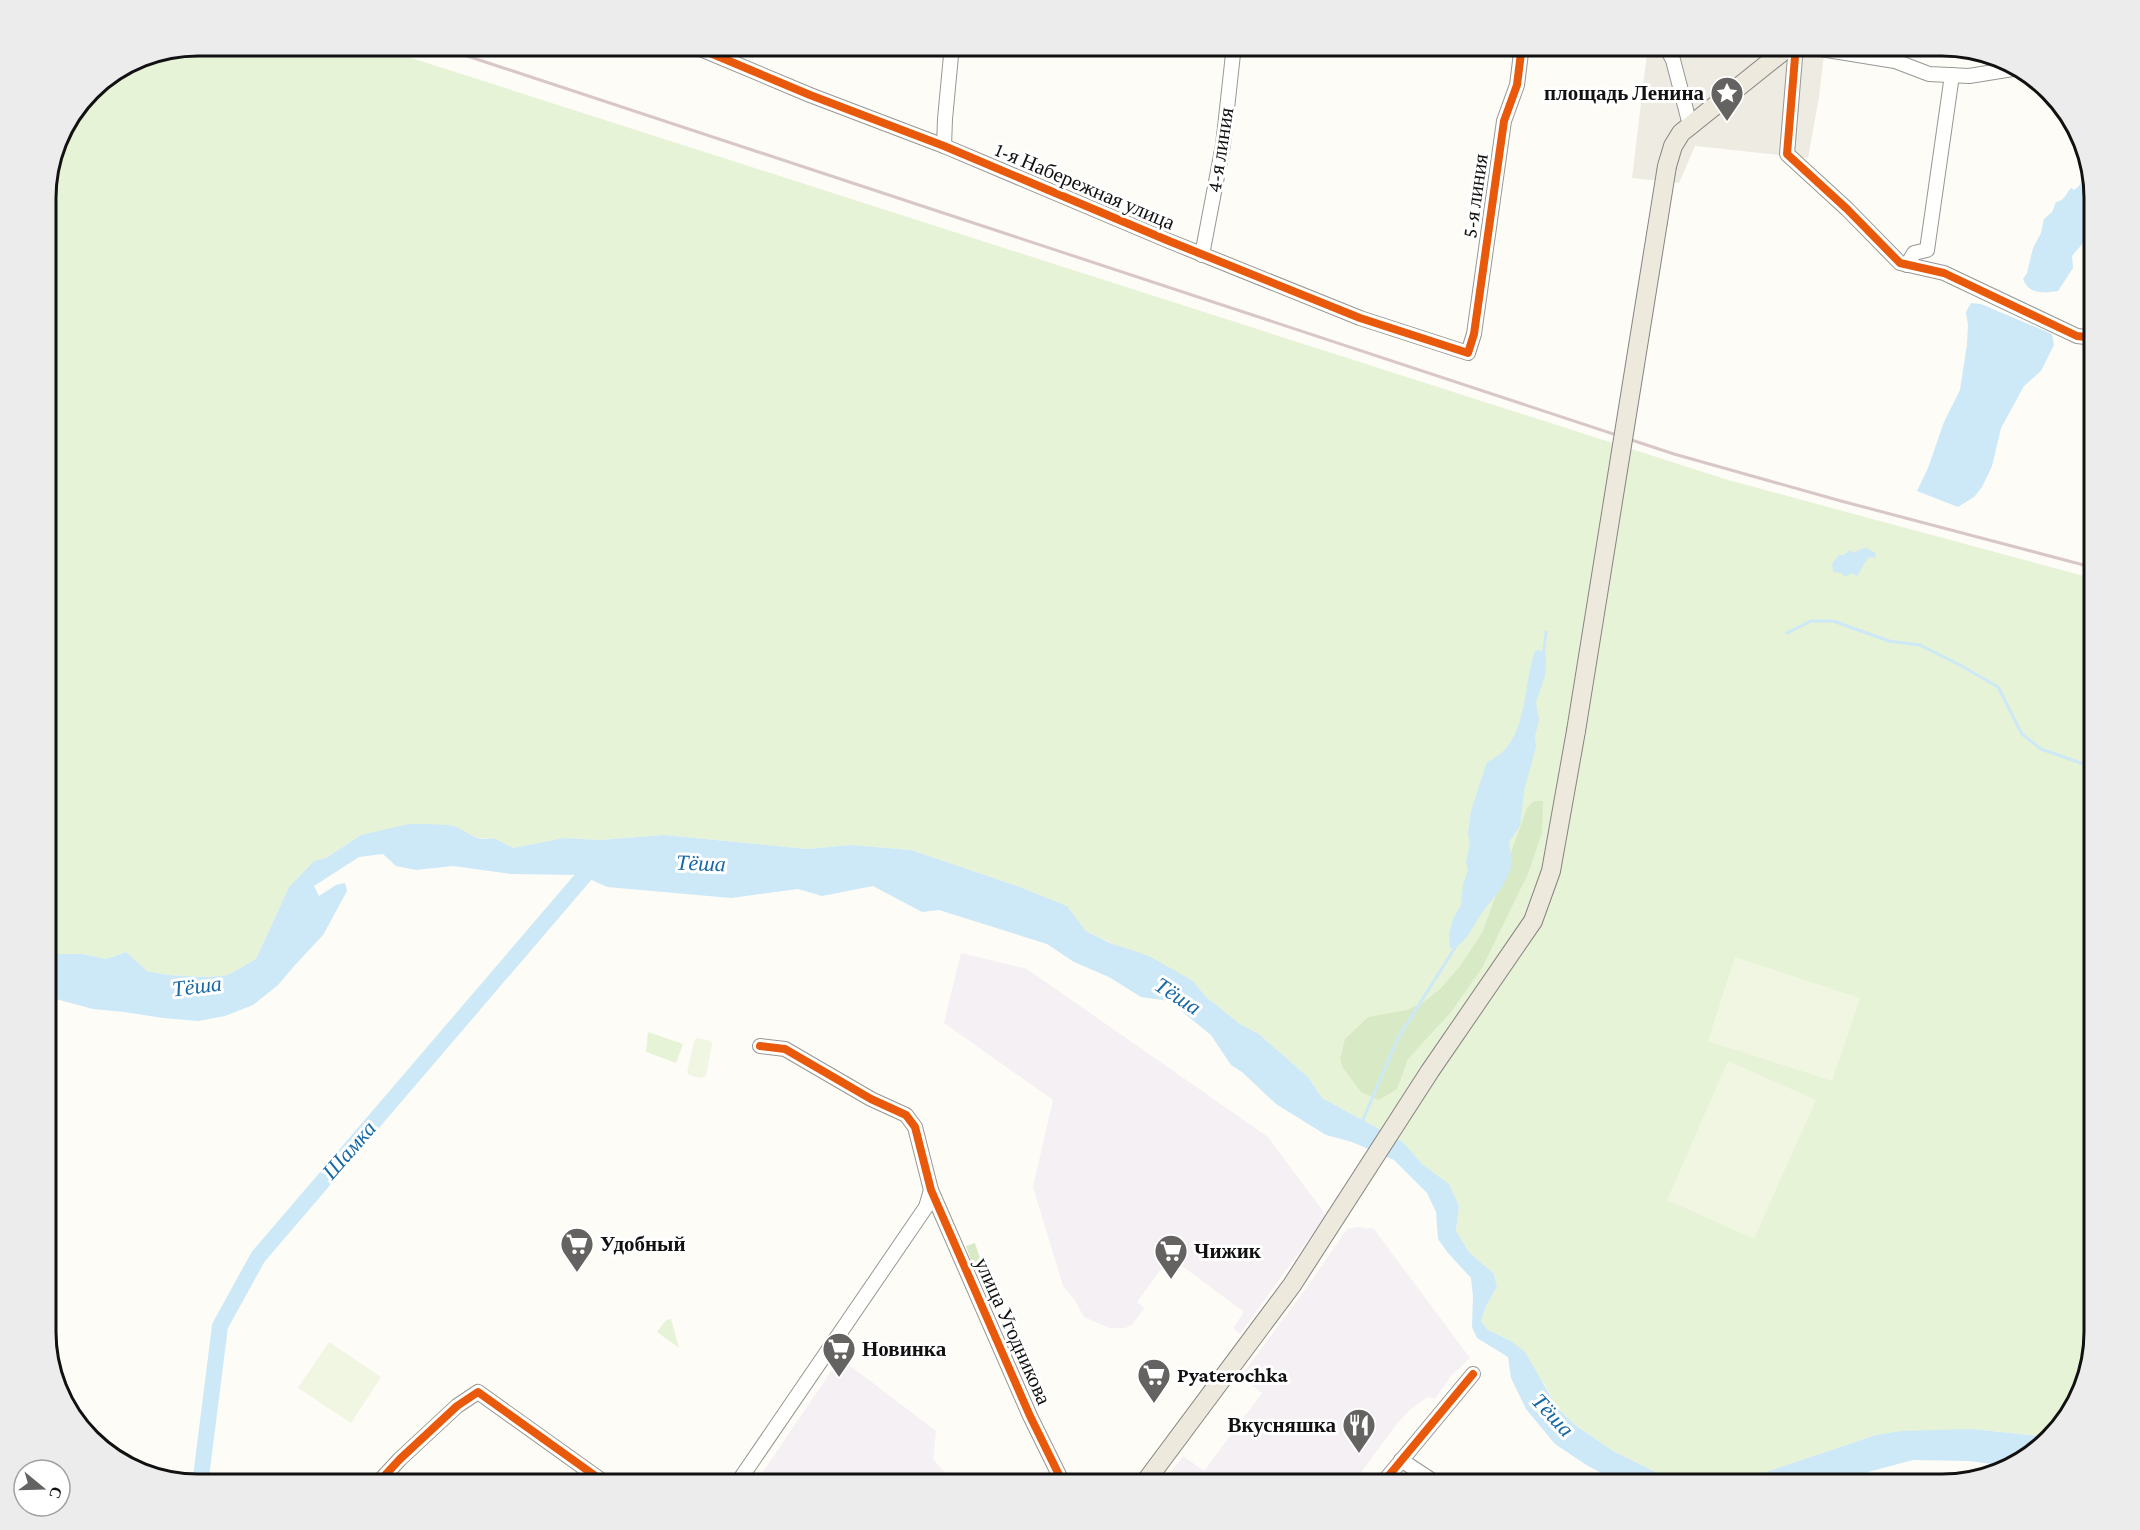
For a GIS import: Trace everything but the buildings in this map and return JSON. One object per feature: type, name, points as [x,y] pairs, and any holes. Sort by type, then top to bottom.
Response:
[{"type":"main road","points":[[1151,1474],[1292,1285],[1430,1071],[1533,921],[1551,871],[1576,731],[1667,166],[1673,146],[1681,133],[1777,56]]},
{"type":"street","name":"1-я Набережная улица","points":[[717,56],[810,95],[944,146],[1202,255],[1360,318],[1468,353]]},
{"type":"street","points":[[944,146],[951,56]]},
{"type":"street","name":"4-я линия","points":[[1202,255],[1222,146],[1233,56]]},
{"type":"street","name":"5-я линия","points":[[1468,353],[1474,334],[1504,121],[1516,85],[1520,56]]},
{"type":"street","points":[[1671,56],[1690,124]]},
{"type":"street","points":[[1795,56],[1787,154],[1847,209],[1900,263],[1944,273],[2077,336],[2084,337]]},
{"type":"street","points":[[1864,56],[1895,61],[1929,74],[1969,76],[2005,70]]},
{"type":"street","points":[[1907,265],[1914,253],[1927,250],[1952,75]]},
{"type":"street","name":"улица Угодникова","points":[[760,1046],[785,1049],[871,1099],[906,1115],[915,1127],[931,1190],[1030,1416],[1059,1474]]},
{"type":"street","points":[[744,1474],[926,1207],[931,1190]]},
{"type":"street","points":[[1390,1474],[1473,1374]]},
{"type":"street","points":[[386,1474],[457,1406],[478,1392],[593,1474]]},
{"type":"street","points":[[1401,1460],[1422,1474]]},
{"type":"shaded area","name":"площадь Ленина","points":[[1647,56],[1824,56],[1808,158],[1695,146],[1679,183],[1632,178]]},
{"type":"shaded area","points":[[961,953],[1027,969],[1268,1137],[1326,1215],[1240,1334],[1233,1328],[1244,1312],[1170,1257],[1137,1302],[1144,1308],[1132,1325],[1125,1328],[1109,1328],[1084,1317],[1074,1299],[1063,1286],[1033,1187],[1053,1100],[944,1023]]},
{"type":"shaded area","points":[[1358,1227],[1374,1229],[1470,1358],[1451,1376],[1435,1399],[1428,1397],[1411,1409],[1395,1426],[1360,1474],[1170,1474],[1183,1456],[1204,1471],[1262,1393],[1241,1376],[1347,1229]]},
{"type":"shaded area","points":[[840,1358],[936,1431],[933,1459],[946,1474],[761,1474]]},
{"type":"green space","points":[[188,56],[405,56],[1728,480],[2084,576],[2084,1342],[2082,1360],[2070,1395],[2061,1411],[2039,1436],[1972,1429],[1876,1435],[1760,1474],[1660,1474],[1613,1451],[1575,1425],[1558,1409],[1545,1385],[1511,1341],[1488,1330],[1481,1321],[1486,1306],[1497,1287],[1494,1274],[1469,1252],[1456,1231],[1459,1206],[1449,1184],[1422,1164],[1403,1142],[1322,1098],[1308,1077],[1259,1034],[1240,1024],[1205,996],[1192,981],[1086,931],[1067,906],[1020,887],[911,850],[851,845],[807,849],[664,835],[600,840],[564,838],[513,848],[494,838],[477,837],[451,825],[361,835],[326,858],[314,861],[289,887],[256,959],[228,975],[208,977],[168,975],[147,971],[126,952],[106,959],[82,954],[56,954],[56,188],[60,161],[66,143],[79,119],[97,97],[111,85],[143,66],[170,58]]},
{"type":"green space","points":[[1534,801],[1543,801],[1542,833],[1528,874],[1482,968],[1451,1012],[1408,1059],[1397,1089],[1379,1100],[1361,1092],[1343,1068],[1340,1059],[1345,1039],[1368,1017],[1407,1010],[1425,1001],[1441,988],[1461,965],[1483,931],[1527,808]]},
{"type":"green space","points":[[1735,957],[1860,998],[1832,1081],[1708,1041]]},
{"type":"green space","points":[[648,1032],[683,1044],[676,1063],[646,1052]]},
{"type":"green space","points":[[697,1038],[711,1041],[712,1045],[706,1075],[702,1078],[687,1073],[694,1041]]},
{"type":"green space","points":[[1728,1061],[1816,1100],[1754,1239],[1667,1200]]},
{"type":"green space","points":[[975,1243],[983,1268],[988,1274],[983,1282],[977,1278],[966,1246]]},
{"type":"green space","points":[[671,1319],[679,1348],[657,1332],[666,1320]]},
{"type":"green space","points":[[329,1342],[381,1377],[351,1423],[298,1388]]},
{"type":"water","points":[[2083,178],[2084,242],[2072,256],[2073,268],[2058,291],[2033,290],[2023,279],[2044,219],[2052,212],[2056,202],[2063,198],[2071,188],[2074,190],[2080,185]]},
{"type":"water","points":[[1971,303],[1981,304],[2052,334],[2054,345],[2041,371],[2024,386],[2001,428],[1992,466],[1982,487],[1974,497],[1958,507],[1917,491],[1928,468],[1944,422],[1960,390],[1967,344],[1966,312]]},
{"type":"water","points":[[1867,548],[1875,553],[1876,558],[1870,557],[1857,576],[1851,573],[1846,577],[1841,573],[1833,572],[1832,564],[1839,555],[1844,555],[1849,550],[1855,553]]},
{"type":"water","points":[[1539,650],[1545,654],[1546,658],[1545,676],[1536,702],[1539,720],[1535,736],[1536,747],[1524,791],[1520,826],[1509,842],[1510,870],[1502,886],[1480,915],[1470,933],[1461,943],[1450,948],[1449,934],[1453,919],[1461,905],[1463,884],[1468,870],[1466,862],[1470,844],[1468,833],[1471,811],[1487,762],[1501,754],[1517,728],[1531,665],[1535,651]]},
{"type":"water","points":[[409,824],[439,824],[454,826],[474,837],[494,838],[513,848],[564,838],[600,840],[664,835],[807,849],[851,845],[911,850],[1020,887],[1067,906],[1086,931],[1110,943],[1149,956],[1193,981],[1205,996],[1240,1024],[1259,1034],[1308,1077],[1322,1098],[1403,1142],[1422,1164],[1449,1184],[1459,1206],[1456,1231],[1469,1252],[1494,1274],[1497,1287],[1486,1306],[1481,1321],[1488,1330],[1511,1341],[1525,1352],[1558,1409],[1575,1425],[1613,1451],[1660,1474],[1604,1474],[1555,1444],[1526,1409],[1511,1378],[1508,1357],[1477,1338],[1472,1327],[1471,1278],[1438,1239],[1436,1212],[1427,1193],[1394,1160],[1352,1142],[1326,1135],[1276,1104],[1242,1072],[1231,1065],[1211,1035],[1169,1001],[1141,997],[1109,977],[1074,962],[1047,944],[939,910],[922,912],[873,886],[822,896],[798,889],[731,898],[607,887],[581,875],[511,874],[453,866],[416,870],[396,866],[383,854],[359,857],[314,886],[319,896],[336,885],[345,883],[347,891],[323,935],[278,985],[253,1005],[225,1016],[198,1021],[93,1009],[56,999],[56,954],[82,954],[106,959],[126,952],[147,971],[168,975],[208,977],[228,975],[256,959],[289,887],[314,861],[326,858],[361,835]]},
{"type":"water","points":[[1972,1429],[2039,1436],[2014,1455],[1994,1464],[1970,1461],[1913,1460],[1864,1473],[1760,1474],[1876,1435],[1901,1431]]},
{"type":"waterway","points":[[1787,633],[1811,621],[1833,621],[1889,641],[1920,645],[1998,687],[2022,734],[2041,749],[2084,764]]},
{"type":"waterway","name":"Тёша","points":[[1543,657],[1546,632]]},
{"type":"waterway","name":"Шамка","points":[[201,1474],[220,1326],[258,1257],[596,862]]},
{"type":"waterway","name":"Тёша","points":[[1362,1122],[1398,1038],[1456,946]]},
{"type":"railway","points":[[467,56],[1674,454],[2084,565]]},
{"type":"cycle path","points":[[717,56],[810,95],[944,146],[1169,241],[1360,318],[1468,353],[1474,334],[1504,121],[1517,85],[1521,56]]},
{"type":"cycle path","points":[[1795,56],[1787,154],[1847,209],[1900,263],[1944,273],[2077,336],[2084,337]]},
{"type":"cycle path","points":[[760,1046],[785,1049],[871,1099],[906,1115],[915,1127],[931,1190],[1030,1416],[1059,1474]]},
{"type":"cycle path","points":[[1390,1474],[1473,1374]]},
{"type":"cycle path","points":[[386,1474],[457,1406],[478,1392],[593,1474]]},
{"type":"place","name":"площадь Ленина","points":[[1727,122]]},
{"type":"place","name":"Удобный","points":[[577,1273]]},
{"type":"place","name":"Чижик","points":[[1171,1280]]},
{"type":"place","name":"Новинка","points":[[839,1378]]},
{"type":"place","name":"Pyaterochka","points":[[1154,1404]]},
{"type":"place","name":"Вкусняшка","points":[[1359,1454]]}]
